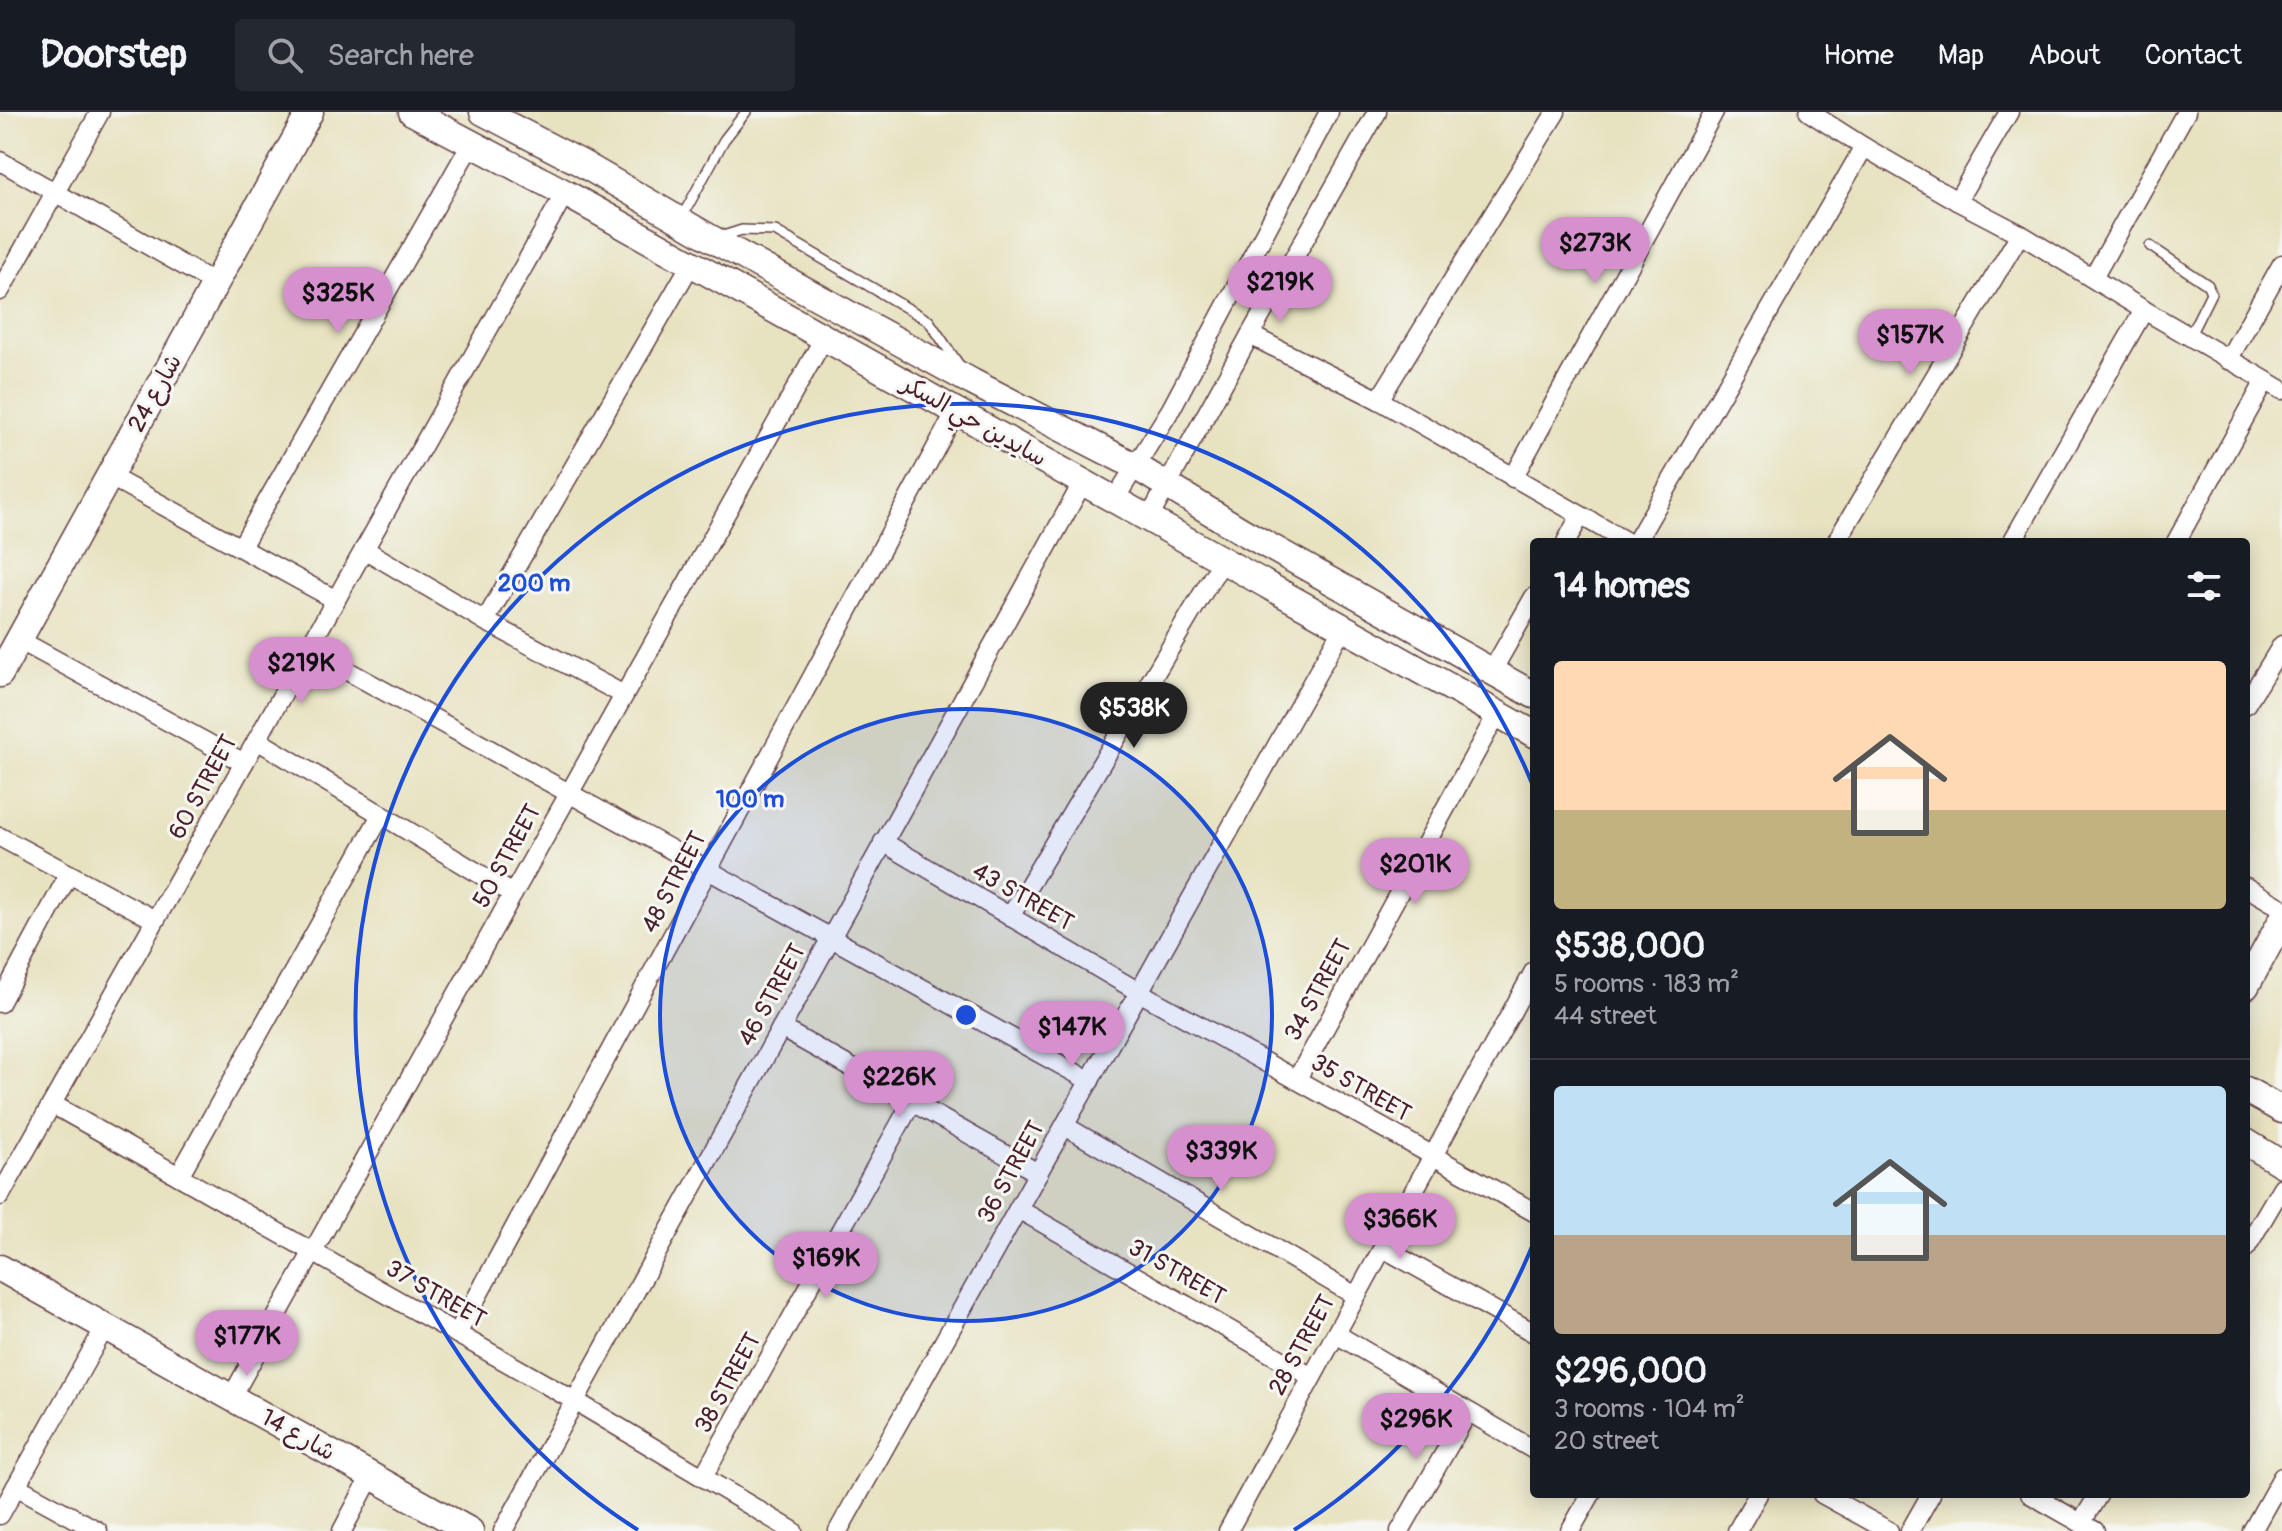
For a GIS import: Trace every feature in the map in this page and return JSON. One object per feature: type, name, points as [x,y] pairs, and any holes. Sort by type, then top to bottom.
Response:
[{"type":"street","points":[[2,283],[100,112]]},
{"type":"street","name":"شارع 24","points":[[0,674],[310,112]]},
{"type":"street","name":"سايدين حي السكر","points":[[412,112],[565,193],[1530,732]]},
{"type":"street","name":"سايدين حي السكر","points":[[483,112],[581,163],[972,382],[1135,466],[1255,538],[1530,693]]},
{"type":"street","points":[[1115,499],[1171,409],[1329,112]]},
{"type":"street","points":[[1149,518],[1377,112]]},
{"type":"street","points":[[1379,400],[1556,112]]},
{"type":"street","points":[[1513,478],[1714,112]]},
{"type":"street","points":[[1809,112],[1837,119],[1864,147],[2020,234],[2282,390]]},
{"type":"street","points":[[1957,201],[2009,112]]},
{"type":"street","points":[[2093,278],[2186,112]]},
{"type":"street","points":[[241,547],[471,144]]},
{"type":"street","points":[[1638,538],[1864,147]]},
{"type":"street","points":[[0,161],[216,284]]},
{"type":"street","name":"60 STREET","points":[[0,1196],[565,193]]},
{"type":"street","points":[[1838,538],[2020,234]]},
{"type":"street","points":[[485,621],[691,264]]},
{"type":"street","points":[[2228,360],[2282,264]]},
{"type":"street","points":[[2014,538],[2144,310]]},
{"type":"street","points":[[1250,335],[1379,400],[1620,538]]},
{"type":"street","name":"50 STREET","points":[[231,1398],[824,338]]},
{"type":"street","points":[[2178,538],[2265,381]]},
{"type":"street","name":"48 STREET","points":[[457,1334],[956,411]]},
{"type":"street","points":[[109,476],[336,600]]},
{"type":"street","name":"46 STREET","points":[[503,1531],[1083,482]]},
{"type":"street","points":[[1568,538],[1580,516]]},
{"type":"street","points":[[364,549],[485,621],[624,695]]},
{"type":"street","points":[[1010,917],[1225,560]]},
{"type":"street","points":[[1492,671],[1530,604]]},
{"type":"street","name":"36 STREET","points":[[838,1531],[1343,627]]},
{"type":"street","points":[[19,640],[244,763]]},
{"type":"street","points":[[2250,697],[2282,645]]},
{"type":"street","points":[[308,649],[1090,1081]]},
{"type":"street","name":"34 STREET","points":[[1297,1079],[1497,714]]},
{"type":"street","points":[[257,740],[513,894]]},
{"type":"street","points":[[179,1176],[381,815]]},
{"type":"street","points":[[0,837],[155,920]]},
{"type":"street","name":"43 STREET","points":[[883,842],[1139,992]]},
{"type":"street","points":[[0,1003],[69,874]]},
{"type":"street","points":[[2250,889],[2282,908]]},
{"type":"street","points":[[2250,979],[2282,920]]},
{"type":"street","name":"28 STREET","points":[[1228,1531],[1530,978]]},
{"type":"street","name":"35 STREET","points":[[1139,992],[1530,1210]]},
{"type":"street","points":[[781,1028],[1038,1173]]},
{"type":"street","points":[[2250,1092],[2282,1110]]},
{"type":"street","name":"38 STREET","points":[[703,1477],[912,1102]]},
{"type":"street","name":"37 STREET","points":[[52,1104],[575,1401],[793,1531]]},
{"type":"street","points":[[1065,1126],[1356,1296]]},
{"type":"street","points":[[2250,1144],[2282,1164]]},
{"type":"street","points":[[2250,1241],[2282,1187]]},
{"type":"street","name":"31 STREET","points":[[1018,1209],[1312,1377]]},
{"type":"street","points":[[1383,1248],[1530,1331]]},
{"type":"street","name":"شارع 14","points":[[0,1268],[470,1531]]},
{"type":"street","points":[[0,1515],[105,1327]]},
{"type":"street","points":[[1336,1334],[1530,1448]]},
{"type":"street","points":[[1400,1531],[1468,1412]]},
{"type":"street","points":[[342,1531],[371,1476]]},
{"type":"street","points":[[2252,1531],[2282,1477]]},
{"type":"street","points":[[16,1486],[98,1531]]},
{"type":"street","points":[[1570,1531],[1589,1498]]},
{"type":"street","points":[[1737,1531],[1756,1498]]},
{"type":"street","points":[[1829,1498],[1889,1531]]},
{"type":"street","points":[[1910,1531],[1929,1498]]},
{"type":"street","points":[[2037,1498],[2088,1527],[2098,1498]]},
{"type":"lane","points":[[680,220],[724,140],[746,112]]},
{"type":"lane","points":[[712,239],[742,230],[775,231],[929,321],[945,348],[972,382]]},
{"type":"lane","points":[[2150,246],[2208,285],[2211,293],[2189,337]]}]
